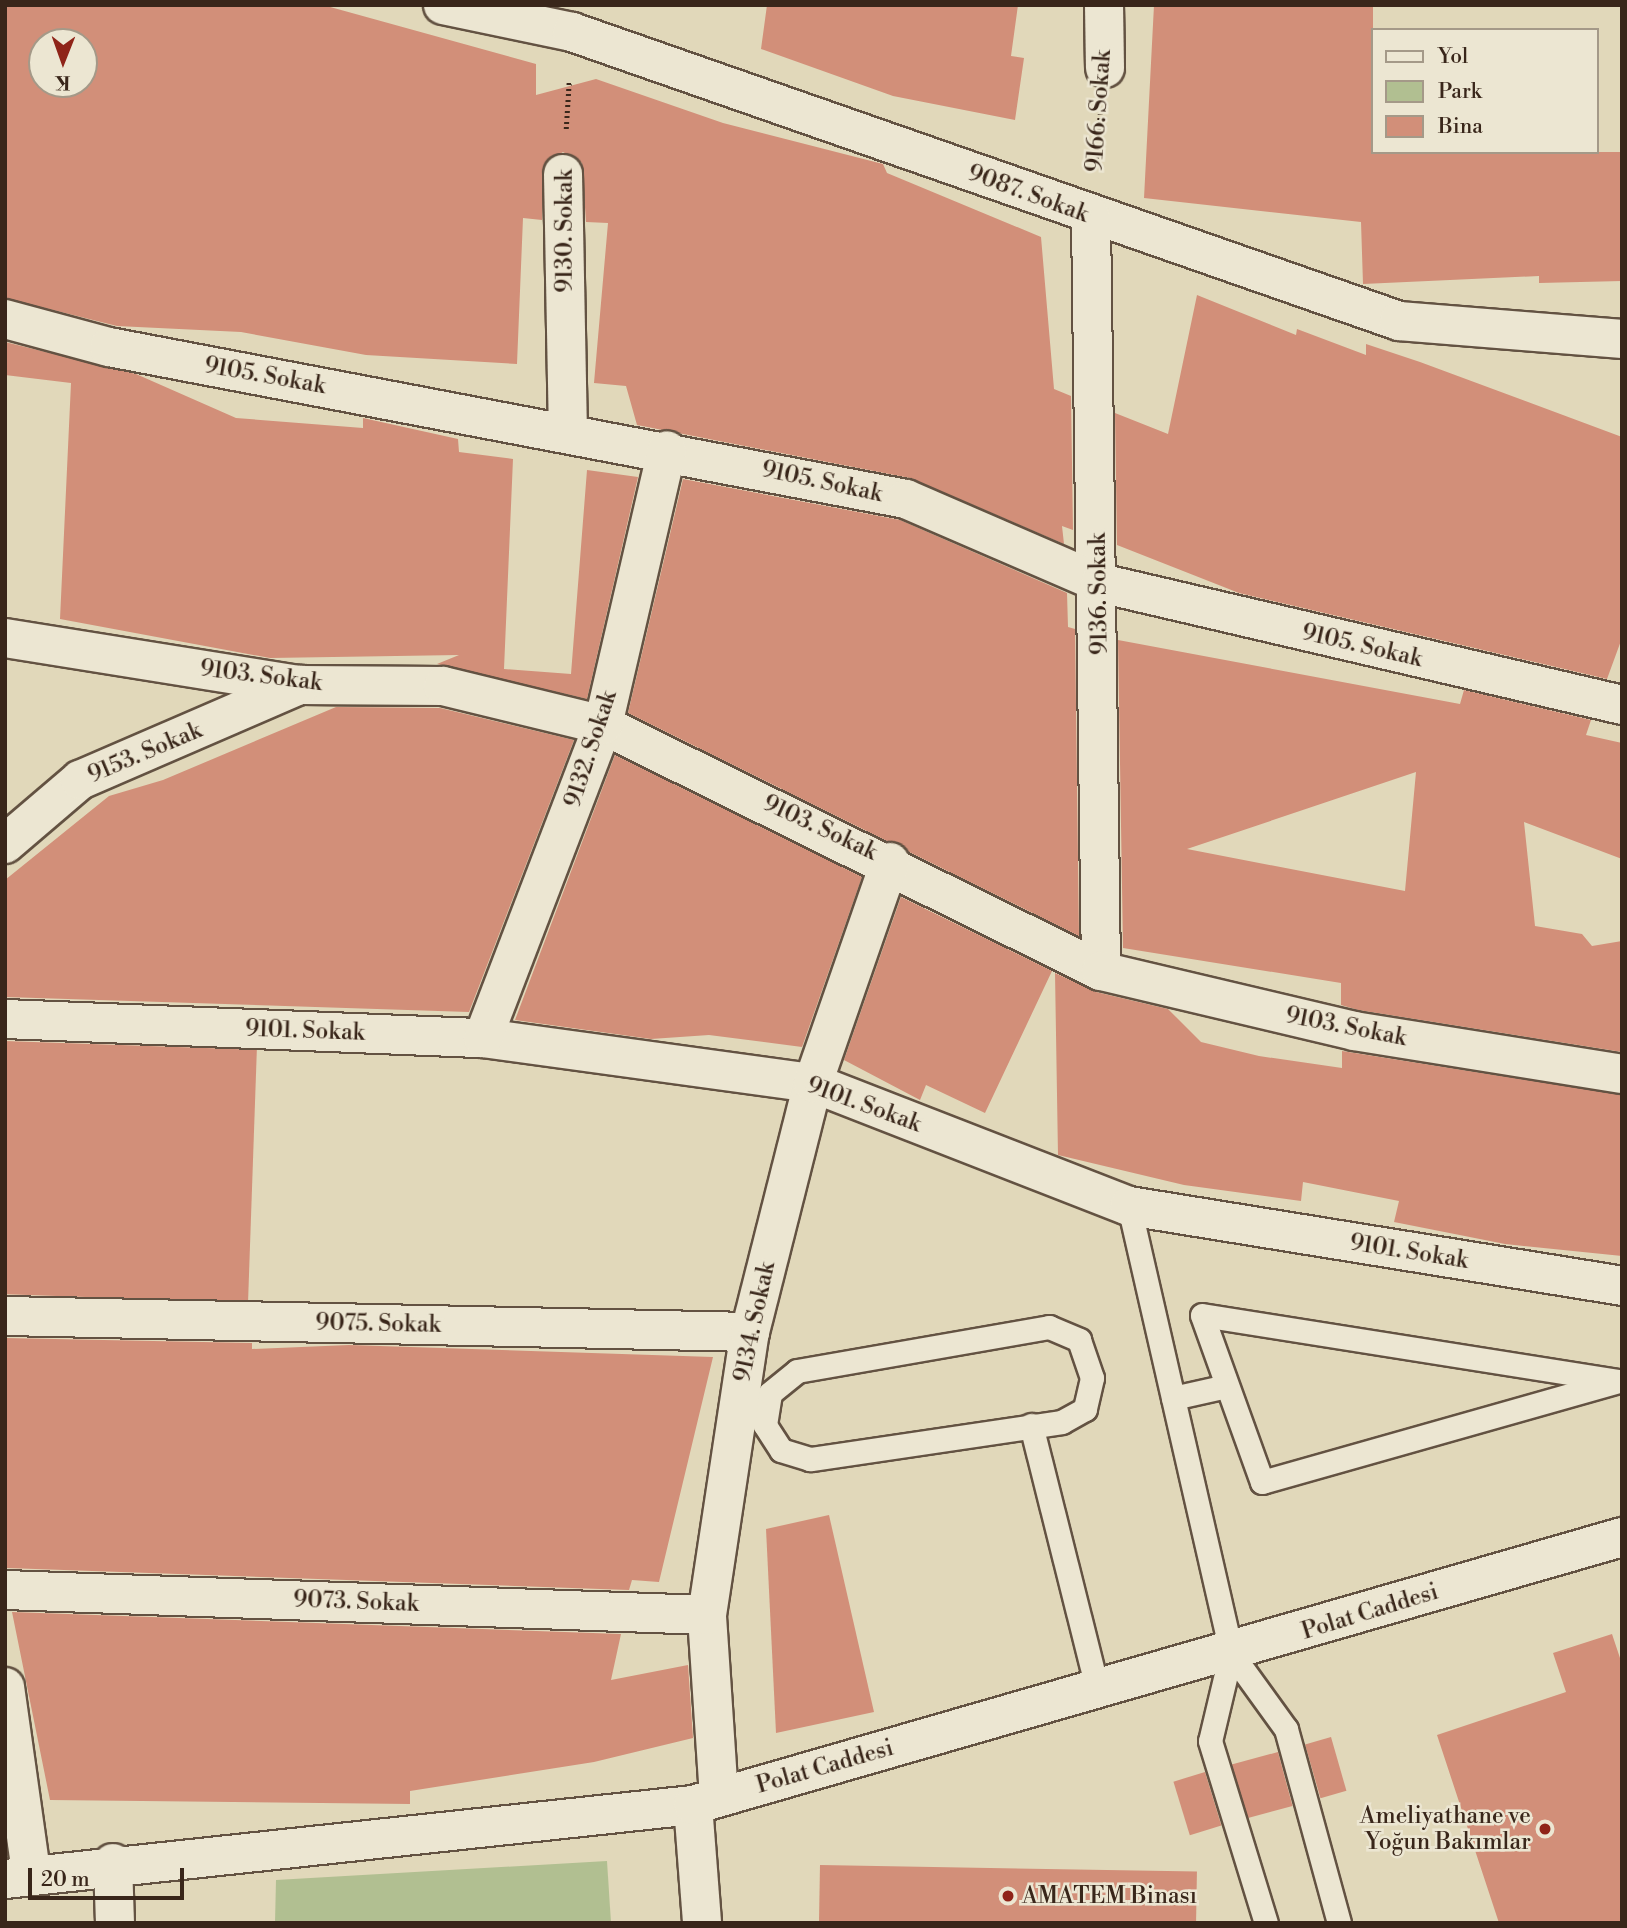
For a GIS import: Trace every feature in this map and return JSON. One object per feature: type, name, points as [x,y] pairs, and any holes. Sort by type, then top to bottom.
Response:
[{"type":"street","name":"9087. Sokak","points":[[443,5],[574,18],[1091,217],[1399,321],[1622,339]]},
{"type":"street","name":"9166. Sokak","points":[[1104,5],[1105,68]]},
{"type":"street","name":"9130. Sokak","points":[[563,174],[568,430]]},
{"type":"street","name":"9136. Sokak","points":[[1091,217],[1100,583],[1101,971]]},
{"type":"street","name":"9105. Sokak","points":[[5,319],[109,347],[568,430],[906,499],[1100,583],[1622,705]]},
{"type":"street","name":"9132. Sokak","points":[[483,1038],[603,725],[667,450]]},
{"type":"street","name":"9103. Sokak","points":[[5,638],[300,685],[443,685],[603,725],[890,862],[1101,971],[1354,1031],[1622,1074]]},
{"type":"street","name":"9153. Sokak","points":[[5,844],[80,780],[300,685]]},
{"type":"street","name":"9134. Sokak","points":[[702,1923],[708,1615],[750,1332],[813,1083],[890,862]]},
{"type":"street","name":"9101. Sokak","points":[[5,1019],[483,1038],[813,1083],[1129,1206],[1622,1286]]},
{"type":"street","name":"9075. Sokak","points":[[5,1316],[750,1332]]},
{"type":"street","name":"Polat Caddesi","points":[[18,1875],[706,1801],[1231,1653],[1622,1537]]},
{"type":"street","name":"9073. Sokak","points":[[5,1590],[708,1615]]},
{"type":"street","points":[[5,1687],[18,1875]]},
{"type":"street","points":[[113,1863],[115,1923]]},
{"type":"lane","points":[[1129,1206],[1231,1653],[1286,1729],[1339,1923]]},
{"type":"lane","points":[[1202,1315],[1619,1381],[1262,1482],[1227,1386],[1202,1315]]},
{"type":"lane","points":[[1062,1328],[1079,1340],[1088,1359],[1090,1397],[1075,1416],[1031,1425],[810,1460],[781,1450],[765,1425],[764,1409],[781,1380],[797,1371],[1062,1328]]},
{"type":"lane","points":[[1173,1398],[1227,1386]]},
{"type":"lane","points":[[1031,1425],[1098,1691]]},
{"type":"lane","points":[[1231,1653],[1210,1741],[1266,1923]]},
{"type":"path","name":"9130. Sokak","points":[[563,174],[574,18]]},
{"type":"path","name":"9166. Sokak","points":[[1091,217],[1105,68]]},
{"type":"green space","points":[[607,1861],[611,1923],[275,1923],[276,1880]]},
{"type":"building","points":[[5,5],[323,5],[536,64],[536,95],[596,79],[723,123],[883,164],[887,173],[1041,237],[1054,389],[1071,396],[1073,530],[1062,526],[1064,544],[910,478],[637,425],[626,386],[594,383],[608,223],[586,222],[582,163],[563,152],[544,164],[542,220],[523,218],[517,364],[366,355],[241,332],[117,326],[5,298]]},
{"type":"building","points":[[767,5],[1018,5],[1011,56],[1024,58],[1015,120],[893,96],[761,49]]},
{"type":"building","points":[[1154,5],[1373,5],[1372,154],[1622,152],[1622,281],[1539,283],[1539,276],[1363,284],[1361,222],[1144,198]]},
{"type":"building","points":[[1197,295],[1296,335],[1297,329],[1366,355],[1366,344],[1420,362],[1622,437],[1622,638],[1607,679],[1239,593],[1117,545],[1115,413],[1168,434]]},
{"type":"building","points":[[5,342],[136,374],[236,418],[363,428],[363,418],[458,439],[459,452],[513,459],[504,669],[571,674],[587,470],[638,477],[587,699],[437,664],[459,655],[270,658],[60,619],[71,383],[5,375]]},
{"type":"building","points":[[683,479],[900,520],[1067,593],[1068,627],[1075,629],[1079,936],[628,713]]},
{"type":"building","points":[[1118,640],[1460,704],[1464,690],[1591,720],[1586,735],[1622,743],[1622,859],[1524,822],[1535,926],[1582,934],[1592,946],[1622,941],[1622,1052],[1358,1010],[1341,1005],[1341,983],[1123,948]],"holes":[[[1416,772],[1405,891],[1187,849]]]},
{"type":"building","points":[[336,707],[440,708],[574,740],[469,1012],[5,997],[5,880],[109,796],[163,780]]},
{"type":"building","points":[[615,755],[862,877],[802,1047],[709,1035],[651,1039],[515,1020]]},
{"type":"building","points":[[901,897],[1052,971],[985,1113],[926,1085],[920,1100],[844,1060]]},
{"type":"building","points":[[1055,973],[1096,992],[1168,1009],[1201,1042],[1259,1056],[1342,1068],[1342,1051],[1622,1095],[1622,1256],[1505,1244],[1394,1222],[1399,1201],[1303,1182],[1301,1201],[1184,1185],[1058,1155]]},
{"type":"building","points":[[5,1041],[257,1050],[248,1303],[5,1294]]},
{"type":"building","points":[[5,1338],[252,1343],[252,1349],[349,1345],[713,1357],[659,1582],[632,1580],[629,1590],[7,1568]]},
{"type":"building","points":[[829,1515],[874,1712],[776,1733],[766,1529]]},
{"type":"building","points":[[12,1612],[621,1634],[611,1680],[688,1665],[693,1738],[594,1762],[410,1791],[410,1804],[50,1800]]},
{"type":"building","name":"Ameliyathane ve Yoğun Bakımlar","points":[[1612,1634],[1622,1664],[1622,1923],[1499,1923],[1437,1735],[1566,1692],[1553,1653]]},
{"type":"building","points":[[1331,1737],[1346,1791],[1320,1798],[1305,1744]]},
{"type":"building","points":[[1278,1752],[1292,1806],[1246,1819],[1232,1764]]},
{"type":"building","points":[[1205,1772],[1221,1826],[1190,1835],[1173,1782]]},
{"type":"building","name":"AMATEM Binası","points":[[820,1865],[1197,1872],[1196,1923],[819,1923]]},
{"type":"place","name":"Ameliyathane ve Yoğun Bakımlar","points":[[1545,1829]]},
{"type":"place","name":"AMATEM Binası","points":[[1008,1896]]}]
